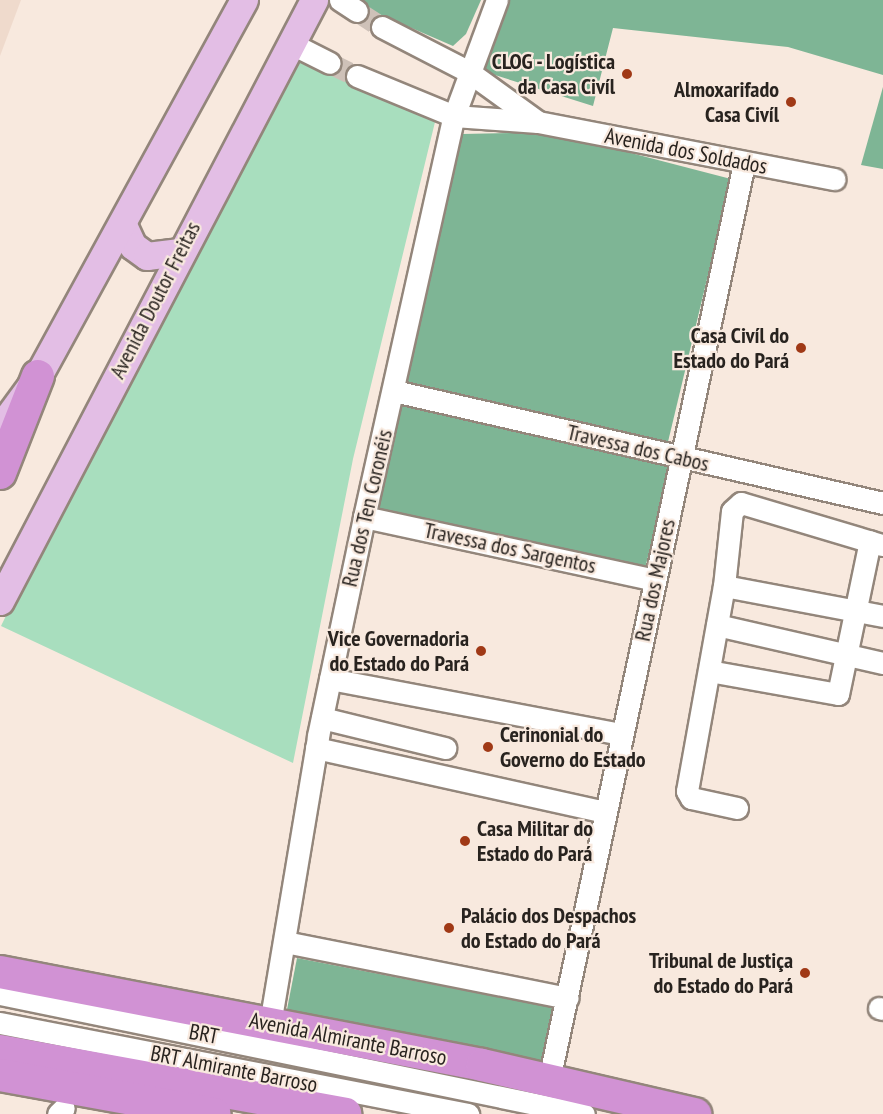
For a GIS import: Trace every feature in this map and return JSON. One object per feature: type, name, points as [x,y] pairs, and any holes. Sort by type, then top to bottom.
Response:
[{"type":"highway","points":[[0,473],[35,383]]},
{"type":"highway","name":"Avenida Almirante Barroso","points":[[0,972],[549,1080],[695,1114]]},
{"type":"highway","points":[[0,1052],[345,1114]]},
{"type":"highway","points":[[0,1075],[214,1114]]},
{"type":"highway","points":[[0,1095],[61,1111],[95,1114]]},
{"type":"main road","points":[[0,428],[35,383],[244,0]]},
{"type":"main road","name":"Avenida Doutor Freitas","points":[[0,601],[178,252],[314,0]]},
{"type":"main road","points":[[123,225],[133,246],[147,256],[178,252]]},
{"type":"street","name":"Rua dos Ten Coronéis","points":[[270,1024],[316,748],[364,517],[454,116],[497,0]]},
{"type":"street","points":[[382,27],[469,72],[538,122]]},
{"type":"street","points":[[292,44],[330,63]]},
{"type":"street","name":"Avenida dos Soldados","points":[[357,76],[454,116],[538,122],[835,179]]},
{"type":"street","name":"Rua dos Majores","points":[[549,1080],[568,998],[604,812],[744,163]]},
{"type":"street","name":"Travessa dos Cabos","points":[[394,391],[681,459],[883,503]]},
{"type":"street","points":[[709,671],[836,695],[856,610],[877,543],[741,503],[732,511],[717,625],[687,794],[737,808]]},
{"type":"street","name":"Travessa dos Sargentos","points":[[364,517],[655,580]]},
{"type":"street","points":[[723,586],[883,616]]},
{"type":"street","points":[[717,625],[883,663]]},
{"type":"street","points":[[330,679],[621,734]]},
{"type":"street","points":[[322,718],[445,748]]},
{"type":"street","points":[[316,748],[604,812]]},
{"type":"street","points":[[285,942],[568,998]]},
{"type":"street","name":"BRT","points":[[0,994],[492,1091],[584,1114]]},
{"type":"street","name":"BRT Almirante Barroso","points":[[0,1023],[468,1114]]},
{"type":"shaded area","points":[[0,0],[21,0],[0,56]]},
{"type":"green space","points":[[360,0],[481,0],[466,34],[453,46],[370,10]]},
{"type":"green space","points":[[505,0],[883,0],[883,75],[788,47],[613,28],[593,106],[479,70]]},
{"type":"green space","points":[[299,59],[435,122],[353,459],[293,763],[1,626],[128,366]]},
{"type":"green space","points":[[883,87],[883,169],[861,165]]},
{"type":"green space","points":[[550,132],[731,179],[667,446],[407,383],[462,134]]},
{"type":"green space","points":[[401,398],[671,465],[643,578],[373,511]]},
{"type":"green space","points":[[297,958],[552,1008],[541,1065],[286,1015]]},
{"type":"tunnel","points":[[357,11],[382,27]]},
{"type":"tunnel","points":[[330,63],[357,76]]},
{"type":"place","name":"CLOG - Logística da Casa Civíl","points":[[627,74]]},
{"type":"place","name":"Almoxarifado Casa Civíl","points":[[791,102]]},
{"type":"place","name":"Casa Civíl do Estado do Pará","points":[[801,348]]},
{"type":"place","name":"Vice Governadoria do Estado do Pará","points":[[481,651]]},
{"type":"place","name":"Cerinonial do Governo do Estado","points":[[488,747]]},
{"type":"place","name":"Casa Militar do Estado do Pará","points":[[465,841]]},
{"type":"place","name":"Palácio dos Despachos do Estado do Pará","points":[[449,928]]},
{"type":"place","name":"Tribunal de Justiça do Estado do Pará","points":[[805,973]]}]
